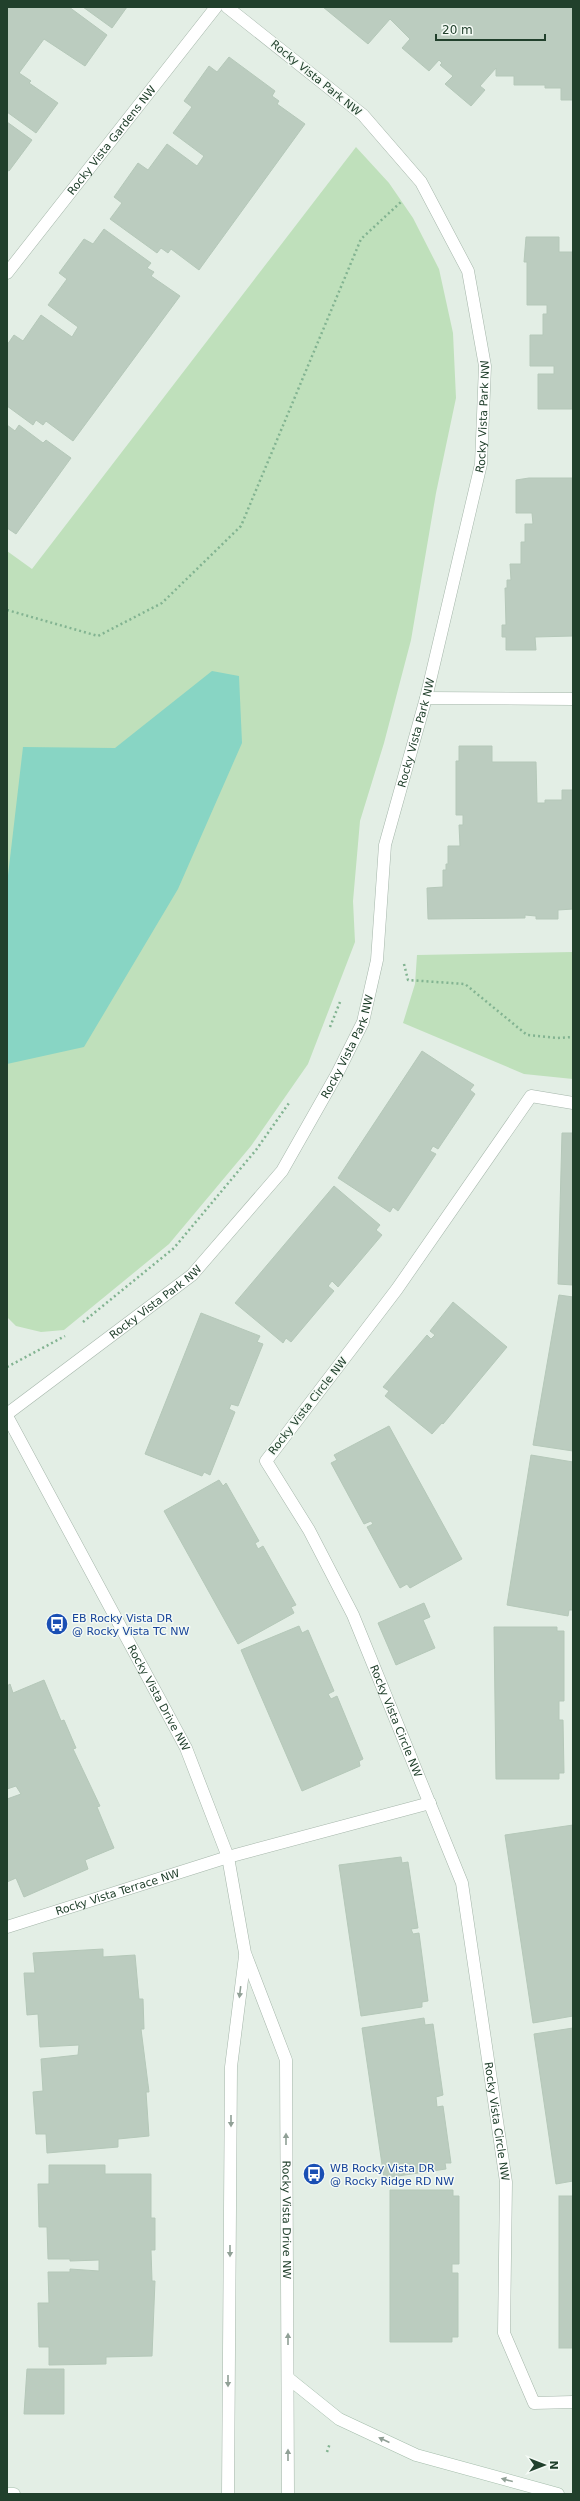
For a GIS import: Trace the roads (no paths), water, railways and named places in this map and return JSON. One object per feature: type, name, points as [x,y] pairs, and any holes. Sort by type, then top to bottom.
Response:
[{"type":"street","name":"Rocky Vista Gardens NW","points":[[7,273],[216,7]]},
{"type":"street","name":"Rocky Vista Park NW","points":[[7,1415],[192,1275],[282,1171],[337,1074],[363,1022],[377,960],[385,845],[426,698],[481,464],[485,366],[468,271],[421,182],[363,115],[227,7]]},
{"type":"street","points":[[426,698],[573,699]]},
{"type":"street","name":"Rocky Vista Circle NW","points":[[573,1103],[532,1096],[397,1290],[266,1461],[309,1530],[353,1615],[462,1883],[506,2182],[504,2333],[534,2403],[573,2402]]},
{"type":"street","name":"Rocky Vista Drive NW","points":[[7,1415],[186,1748],[228,1857],[245,1953],[286,2060],[288,2494]]},
{"type":"street","points":[[228,1857],[430,1803]]},
{"type":"street","name":"Rocky Vista Terrace NW","points":[[7,1927],[228,1857]]},
{"type":"street","name":"Rocky Vista Drive NW","points":[[228,2494],[231,2067],[245,1953]]},
{"type":"street","points":[[288,2378],[339,2419],[416,2455],[558,2494]]},
{"type":"street","points":[[7,2494],[14,2494]]},
{"type":"water","points":[[212,671],[239,676],[242,743],[178,889],[84,1047],[7,1064],[7,884],[23,747],[115,748]]},
{"type":"place","name":"EB Rocky Vista DR @ Rocky Vista TC NW","points":[[57,1624]]},
{"type":"place","name":"WB Rocky Vista DR @ Rocky Ridge RD NW","points":[[314,2174]]}]
